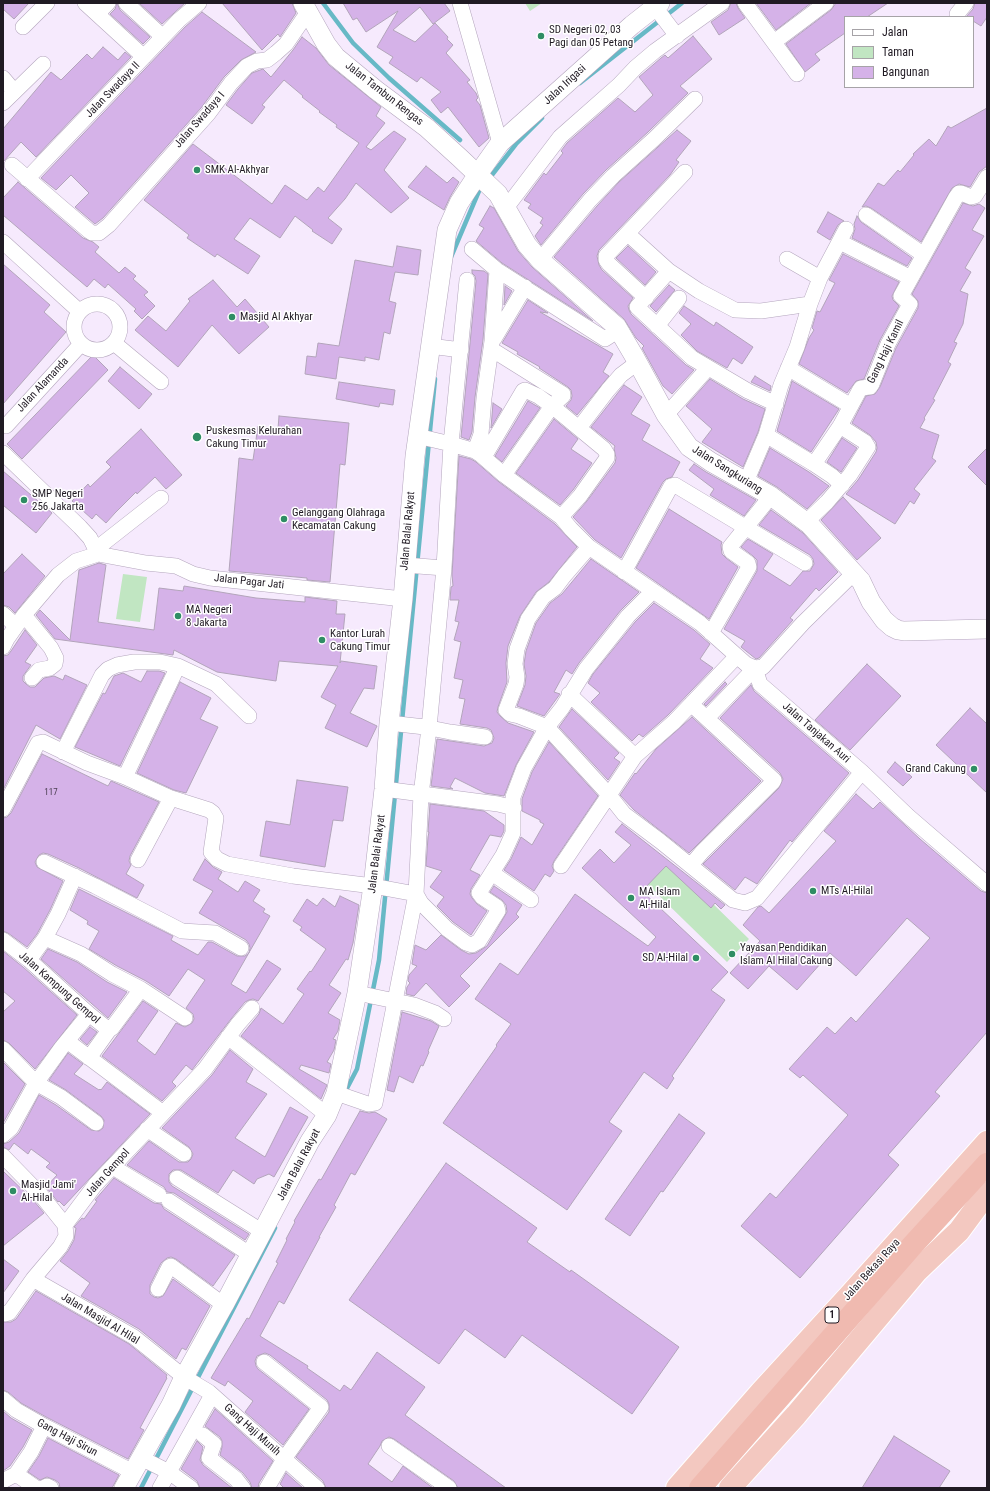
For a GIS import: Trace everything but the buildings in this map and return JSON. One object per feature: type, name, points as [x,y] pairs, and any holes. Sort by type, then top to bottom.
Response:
[{"type":"highway","name":"Jalan Bekasi Raya","points":[[677,1488],[761,1392],[987,1142]]},
{"type":"highway","points":[[700,1488],[911,1247],[987,1164]]},
{"type":"highway","points":[[730,1488],[796,1415],[917,1271],[959,1231],[987,1193]]},
{"type":"street","points":[[24,27],[47,3]]},
{"type":"street","points":[[85,3],[144,57]]},
{"type":"street","points":[[97,14],[108,3]]},
{"type":"street","points":[[126,3],[163,37]]},
{"type":"street","name":"Jalan Swadaya II","points":[[27,179],[163,37],[199,3]]},
{"type":"street","points":[[460,3],[500,143]]},
{"type":"street","points":[[502,201],[564,133],[588,110],[619,85],[636,67],[655,51],[722,3]]},
{"type":"street","points":[[745,3],[797,74]]},
{"type":"street","points":[[774,42],[826,3]]},
{"type":"street","name":"Jalan Tambun Rengas","points":[[305,8],[326,44],[336,57],[356,75],[427,128],[479,175]]},
{"type":"street","name":"Jalan Swadaya I","points":[[27,179],[88,231],[95,234],[98,233],[109,225],[208,114],[243,70],[247,66],[257,61],[268,60],[286,44],[305,8]]},
{"type":"street","points":[[659,9],[676,35]]},
{"type":"street","name":"Jalan Irigasi","points":[[479,175],[500,143],[632,25],[659,9]]},
{"type":"street","points":[[3,103],[43,64]]},
{"type":"street","points":[[3,78],[14,92]]},
{"type":"street","points":[[540,260],[599,190],[695,99]]},
{"type":"street","points":[[12,165],[27,179]]},
{"type":"street","points":[[646,298],[606,260],[606,256],[685,172]]},
{"type":"street","name":"Jalan Sangkuriang","points":[[479,175],[502,201],[527,245],[540,260],[619,330],[666,416],[689,447],[711,462],[770,496],[806,522],[860,582],[871,602],[884,620],[892,627],[898,630],[985,631]]},
{"type":"street","name":"Jalan Balai Rakyat","points":[[146,1470],[171,1405],[187,1378],[310,1141],[339,1093],[362,994],[378,887],[389,790],[403,599],[410,565],[422,437],[447,230],[459,204],[479,175]]},
{"type":"street","name":"Gang Haji Kamil","points":[[814,464],[840,426],[861,388],[870,387],[872,384],[888,344],[910,304],[901,296],[959,193],[971,197],[975,196],[987,177]]},
{"type":"street","points":[[866,215],[924,255]]},
{"type":"street","points":[[628,234],[669,271],[699,291],[735,310],[761,311],[810,304]]},
{"type":"street","points":[[746,482],[766,435],[820,278],[843,236],[911,278]]},
{"type":"street","points":[[3,242],[79,311]]},
{"type":"street","points":[[472,249],[497,270],[605,339],[619,330]]},
{"type":"street","points":[[787,259],[820,278]]},
{"type":"street","points":[[480,454],[484,398],[492,345],[497,270]]},
{"type":"street","points":[[669,271],[637,307],[686,354],[748,391],[776,404]]},
{"type":"street","points":[[339,1093],[368,1104],[375,1102],[390,1031],[393,1001],[411,893],[418,794],[427,727],[441,568],[448,443],[458,350],[468,280]]},
{"type":"street","points":[[492,345],[525,287]]},
{"type":"street","points":[[657,326],[679,298]]},
{"type":"street","points":[[96,303],[105,304],[113,309],[118,317],[120,326],[119,335],[114,343],[106,348],[98,350],[88,349],[81,344],[75,337],[73,328],[79,311],[87,305],[96,303]]},
{"type":"street","points":[[114,343],[161,382]]},
{"type":"street","name":"Jalan Alamanda","points":[[6,426],[81,344]]},
{"type":"street","points":[[492,345],[562,391],[563,394],[563,396],[552,406],[504,475]]},
{"type":"street","points":[[433,346],[458,350]]},
{"type":"street","points":[[579,428],[616,380],[633,366],[638,364]]},
{"type":"street","points":[[666,416],[708,368]]},
{"type":"street","points":[[788,368],[850,406]]},
{"type":"street","points":[[480,454],[523,391],[525,390],[538,396],[552,406],[604,449],[607,454],[607,458],[580,496],[561,516]]},
{"type":"street","points":[[806,522],[842,485],[868,446],[865,442],[840,426]]},
{"type":"street","points":[[766,435],[814,464],[842,485]]},
{"type":"street","points":[[422,437],[448,443],[480,454],[504,475],[561,516],[571,529],[589,547],[624,572],[680,608],[746,664],[755,668],[763,667],[803,623],[853,574]]},
{"type":"street","points":[[3,453],[80,527],[90,538],[97,552]]},
{"type":"street","points":[[624,572],[671,486],[675,485],[805,563]]},
{"type":"street","points":[[711,633],[749,567],[748,563],[732,551],[730,547],[770,496]]},
{"type":"street","points":[[3,647],[7,638],[58,575],[76,560],[97,552],[160,498]]},
{"type":"street","points":[[589,547],[555,588],[543,597],[528,619],[517,649],[515,664],[517,677],[516,684],[506,710],[510,714],[547,727],[609,795],[624,814],[691,865],[733,900],[745,903],[757,898],[862,772]]},
{"type":"street","name":"Jalan Pagar Jati","points":[[97,552],[146,563],[176,566],[193,574],[210,578],[403,599]]},
{"type":"street","points":[[410,565],[441,568]]},
{"type":"street","points":[[3,809],[38,743],[43,742],[87,763],[125,777],[172,798],[209,810],[216,818],[211,852],[217,859],[227,864],[293,876],[378,887],[411,893],[448,928],[466,943],[472,945],[479,941],[498,911],[497,907],[478,893],[508,846],[513,833],[513,797],[524,768],[547,727],[562,708],[586,669],[628,616],[653,591]]},
{"type":"street","points":[[3,614],[20,621],[51,648],[56,658],[55,664],[50,668],[39,670],[32,678]]},
{"type":"street","points":[[561,866],[635,756],[674,722],[737,656]]},
{"type":"street","points":[[63,752],[102,675],[108,669],[117,665],[134,662],[160,662],[178,666],[216,684],[249,716]]},
{"type":"street","points":[[125,777],[178,666]]},
{"type":"street","points":[[707,718],[755,668]]},
{"type":"street","name":"Jalan Tanjakan Auri","points":[[755,668],[760,684],[862,772],[908,816],[987,884]]},
{"type":"street","points":[[570,694],[635,756]]},
{"type":"street","points":[[691,704],[774,779],[774,781],[702,852],[691,865]]},
{"type":"street","points":[[394,724],[427,727],[484,737]]},
{"type":"street","points":[[389,790],[498,804],[514,808]]},
{"type":"street","points":[[138,860],[172,798]]},
{"type":"street","points":[[44,862],[75,876],[182,931],[214,932],[241,948]]},
{"type":"street","points":[[492,873],[531,900]]},
{"type":"street","points":[[29,960],[45,938],[58,914],[75,876]]},
{"type":"street","points":[[45,938],[81,954],[112,974],[142,989],[185,1018]]},
{"type":"street","name":"Jalan Kampung Gempol","points":[[3,940],[29,960],[109,1030],[142,989]]},
{"type":"street","points":[[362,994],[414,1005],[444,1019]]},
{"type":"street","name":"Jalan Gempol","points":[[3,1313],[5,1314],[9,1312],[33,1279],[60,1247],[66,1236],[65,1225],[95,1185],[205,1069],[228,1037],[252,1008]]},
{"type":"street","points":[[3,1135],[10,1128],[36,1083],[89,1014]]},
{"type":"street","points":[[89,1058],[109,1030]]},
{"type":"street","points":[[228,1037],[327,1115]]},
{"type":"street","points":[[67,1042],[163,1113]]},
{"type":"street","points":[[3,1049],[36,1083],[61,1098],[96,1123]]},
{"type":"street","points":[[147,1129],[184,1154]]},
{"type":"street","points":[[3,1156],[41,1195],[65,1225]]},
{"type":"street","points":[[113,1166],[251,1255]]},
{"type":"street","points":[[177,1178],[263,1232]]},
{"type":"street","points":[[158,1289],[169,1267],[171,1266],[224,1305]]},
{"type":"street","name":"Jalan Masjid Al Hilal","points":[[33,1279],[134,1337],[187,1378]]},
{"type":"street","points":[[264,1362],[321,1407],[284,1459],[267,1488]]},
{"type":"street","name":"Gang Haji Munih","points":[[187,1378],[210,1394],[317,1488]]},
{"type":"street","points":[[160,1488],[146,1470],[210,1394]]},
{"type":"street","name":"Gang Haji Sirun","points":[[3,1399],[16,1410],[44,1426],[191,1488]]},
{"type":"street","points":[[3,1482],[16,1474],[31,1452],[44,1426]]},
{"type":"street","points":[[203,1435],[214,1444],[209,1458],[236,1479],[243,1488]]},
{"type":"street","points":[[389,1446],[449,1488]]},
{"type":"street","points":[[16,1474],[36,1488]]},
{"type":"street","points":[[44,1488],[47,1486],[52,1488]]},
{"type":"green space","points":[[525,3],[542,3],[530,11]]},
{"type":"green space","points":[[123,574],[147,577],[140,622],[116,619]]},
{"type":"green space","points":[[669,861],[749,939],[727,962],[647,884]]},
{"type":"waterway","points":[[323,3],[353,43],[389,78],[460,140]]},
{"type":"waterway","points":[[580,83],[682,3]]},
{"type":"waterway","points":[[488,180],[516,144],[542,118]]},
{"type":"waterway","points":[[451,257],[479,191],[484,186]]},
{"type":"waterway","points":[[344,1094],[357,1069],[379,960],[435,379]]},
{"type":"waterway","points":[[141,1488],[275,1228]]},
{"type":"place","name":"SD Negeri 02, 03 Pagi dan 05 Petang","points":[[541,36]]},
{"type":"place","name":"SMK Al-Akhyar","points":[[197,170]]},
{"type":"place","name":"Masjid Al Akhyar","points":[[232,317]]},
{"type":"place","name":"Puskesmas Kelurahan Cakung Timur","points":[[197,437]]},
{"type":"place","name":"SMP Negeri 256 Jakarta","points":[[24,500]]},
{"type":"place","name":"Gelanggang Olahraga Kecamatan Cakung","points":[[284,519]]},
{"type":"place","name":"MA Negeri 8 Jakarta","points":[[178,616]]},
{"type":"place","name":"Kantor Lurah Cakung Timur","points":[[322,640]]},
{"type":"place","name":"Grand Cakung","points":[[974,769]]},
{"type":"place","name":"MTs Al-Hilal","points":[[813,891]]},
{"type":"place","name":"MA Islam Al-Hilal","points":[[631,898]]},
{"type":"place","name":"Yayasan Pendidikan Islam Al Hilal Cakung","points":[[732,954]]},
{"type":"place","name":"SD Al-Hilal","points":[[696,958]]},
{"type":"place","name":"Masjid Jami' Al-Hilal","points":[[13,1191]]}]
